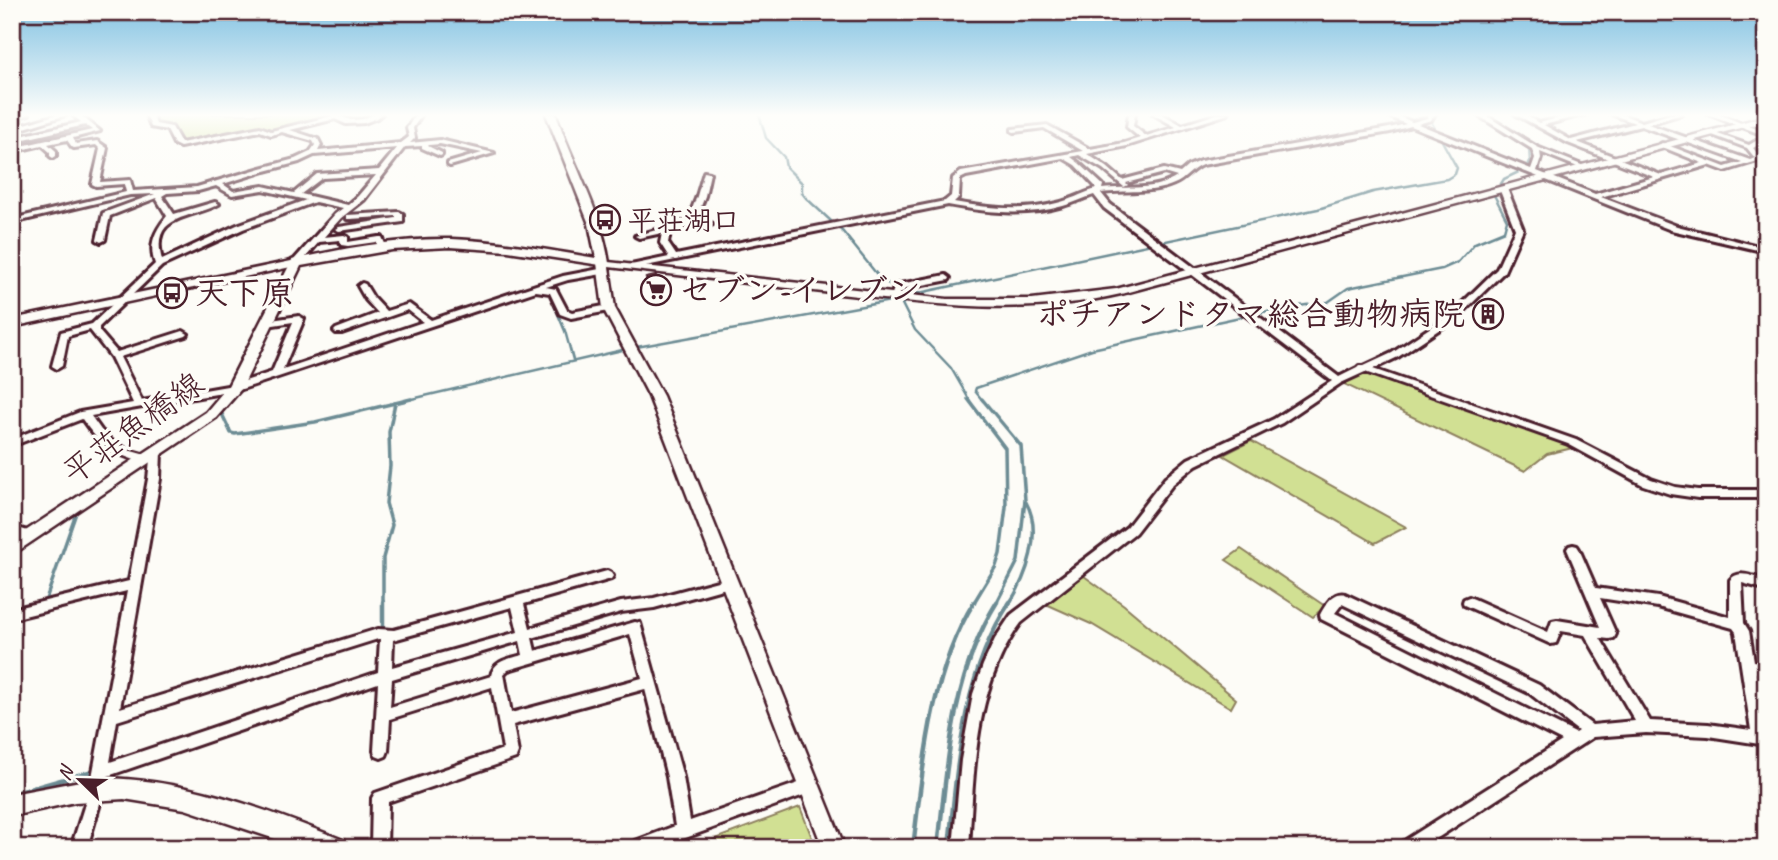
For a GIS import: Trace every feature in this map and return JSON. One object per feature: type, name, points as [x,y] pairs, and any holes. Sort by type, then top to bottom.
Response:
[{"type":"main road","points":[[296,263],[383,248],[436,243],[485,245],[604,267],[597,222],[564,154]]},
{"type":"main road","name":"平荘魚橋線","points":[[12,549],[211,415],[235,388],[296,263]]},
{"type":"main road","points":[[12,805],[99,780],[176,797],[334,848]]},
{"type":"street","points":[[101,154],[95,183],[127,182],[130,193]]},
{"type":"street","points":[[101,240],[106,215],[160,194],[217,183],[298,161],[311,154]]},
{"type":"street","points":[[12,323],[296,263],[316,240],[361,198],[396,154]]},
{"type":"street","points":[[450,164],[487,154]]},
{"type":"street","points":[[948,203],[954,197],[960,175],[1081,154]]},
{"type":"street","points":[[1082,154],[1122,182],[1128,190]]},
{"type":"street","points":[[631,267],[948,203],[991,211],[1018,212],[1061,205],[1096,192],[1151,189],[1172,183],[1182,176],[1188,167],[1248,154]]},
{"type":"street","points":[[1488,154],[1685,231],[1766,250]]},
{"type":"street","points":[[1533,172],[1537,154]]},
{"type":"street","points":[[1550,154],[1582,167]]},
{"type":"street","points":[[1601,154],[1661,177]]},
{"type":"street","points":[[12,443],[85,414],[235,388],[604,267],[631,267],[1000,306],[1049,303],[1117,292],[1630,154]]},
{"type":"street","points":[[1686,154],[1726,169],[1759,159],[1755,154]]},
{"type":"street","points":[[1727,154],[1750,162]]},
{"type":"street","points":[[1066,157],[1100,187],[1096,192]]},
{"type":"street","points":[[1595,196],[1709,163]]},
{"type":"street","points":[[1122,182],[1164,171],[1182,176]]},
{"type":"street","points":[[297,194],[320,176],[383,172]]},
{"type":"street","points":[[690,225],[709,176]]},
{"type":"street","points":[[217,183],[232,193],[263,188],[315,198],[348,211],[399,214],[400,220],[338,229]]},
{"type":"street","points":[[961,848],[965,793],[976,718],[989,664],[1002,633],[1016,619],[1131,530],[1169,481],[1192,462],[1278,421],[1338,381],[1395,355],[1455,315],[1501,270],[1519,229],[1502,188]]},
{"type":"street","points":[[12,221],[130,193],[161,190],[160,194],[170,218]]},
{"type":"street","points":[[1096,192],[1107,206],[1338,381]]},
{"type":"street","points":[[57,366],[64,334],[95,326],[159,264],[240,227],[315,198]]},
{"type":"street","points":[[159,264],[154,253],[155,239],[170,218],[215,204]]},
{"type":"street","points":[[330,237],[348,211]]},
{"type":"street","points":[[673,257],[664,243],[668,226],[709,224]]},
{"type":"street","points":[[639,236],[666,230]]},
{"type":"street","points":[[316,240],[344,237],[344,243],[348,244],[379,239],[383,248]]},
{"type":"street","points":[[604,267],[609,307],[656,396],[834,848]]},
{"type":"street","points":[[901,295],[946,278]]},
{"type":"street","points":[[362,286],[384,314]]},
{"type":"street","points":[[533,289],[553,291],[563,313],[571,315],[609,307]]},
{"type":"street","points":[[339,331],[409,307],[430,323]]},
{"type":"street","points":[[267,323],[299,319],[275,375]]},
{"type":"street","points":[[95,326],[96,336],[115,356],[139,405]]},
{"type":"street","points":[[115,356],[183,334]]},
{"type":"street","points":[[1362,368],[1572,442],[1647,482],[1665,488],[1698,494],[1766,494]]},
{"type":"street","points":[[79,848],[99,780],[154,478],[150,455],[115,451],[100,436],[85,414]]},
{"type":"street","points":[[12,530],[30,536]]},
{"type":"street","points":[[1469,602],[1551,639],[1557,625],[1609,634],[1573,549]]},
{"type":"street","points":[[111,717],[383,635],[607,576]]},
{"type":"street","points":[[1407,848],[1590,731],[1646,727],[1707,730],[1763,739],[1746,664],[1742,631],[1737,624],[1736,580],[1740,578],[1764,584]]},
{"type":"street","points":[[99,780],[385,674],[621,607],[654,603],[730,583]]},
{"type":"street","points":[[12,614],[134,584]]},
{"type":"street","points":[[1591,592],[1658,602],[1737,624]]},
{"type":"street","points":[[1575,740],[1326,615],[1340,597],[1534,689],[1590,731]]},
{"type":"street","points":[[517,600],[530,657]]},
{"type":"street","points":[[379,848],[380,798],[511,753],[497,673],[503,667],[635,627],[675,777],[684,831]]},
{"type":"street","points":[[1589,631],[1646,727]]},
{"type":"street","points":[[1406,655],[1418,634]]},
{"type":"street","points":[[381,751],[385,674],[383,635]]},
{"type":"street","points":[[1746,664],[1766,671]]},
{"type":"street","points":[[384,715],[498,679]]},
{"type":"street","points":[[507,720],[649,682]]},
{"type":"street","points":[[636,848],[810,786]]},
{"type":"green space","points":[[1360,374],[1371,375],[1577,447],[1547,454],[1525,471],[1344,384]]},
{"type":"green space","points":[[1251,441],[1406,527],[1375,543],[1223,455]]},
{"type":"green space","points":[[1241,549],[1325,606],[1313,617],[1226,560]]},
{"type":"green space","points":[[1084,576],[1124,605],[1236,699],[1231,708],[1091,624],[1046,604]]},
{"type":"green space","points":[[800,807],[816,848],[691,848]]},
{"type":"building","points":[[656,276],[663,289],[652,292],[646,278]]},
{"type":"waterway","points":[[781,154],[786,167],[802,183]]},
{"type":"waterway","points":[[970,401],[951,368],[915,330],[902,304],[914,294],[1318,209],[1373,192],[1447,179],[1455,174],[1457,168],[1449,154]]},
{"type":"waterway","points":[[983,401],[975,391],[976,388],[1092,349],[1277,309],[1328,302],[1348,288],[1442,269],[1458,262],[1475,243],[1504,231],[1507,220],[1494,195],[1504,179],[1527,168],[1529,154]]},
{"type":"waterway","points":[[802,185],[802,193],[806,198],[843,232],[879,277],[906,296]]},
{"type":"waterway","points":[[549,293],[565,331],[573,360]]},
{"type":"waterway","points":[[403,401],[631,348],[896,300]]},
{"type":"waterway","points":[[403,401],[411,399]]},
{"type":"waterway","points":[[968,399],[1005,448],[1006,507],[1000,554],[996,566],[973,604]]},
{"type":"waterway","points":[[982,399],[1021,446],[1025,500],[1018,561],[996,604]]},
{"type":"waterway","points":[[395,403],[403,401]]},
{"type":"waterway","points":[[222,414],[231,433],[235,434],[315,422],[395,403]]},
{"type":"waterway","points":[[383,631],[383,558],[392,525],[386,503],[390,466],[389,432],[395,403]]},
{"type":"waterway","points":[[1009,604],[1022,581],[1031,554],[1033,527],[1026,502]]},
{"type":"waterway","points":[[45,602],[76,513]]},
{"type":"waterway","points":[[127,583],[139,524]]},
{"type":"waterway","points":[[913,848],[925,753],[938,690],[947,659],[974,602]]},
{"type":"waterway","points":[[938,848],[949,753],[961,690],[970,659],[997,602]]},
{"type":"waterway","points":[[949,848],[959,753],[972,689],[994,629],[1010,602]]},
{"type":"waterway","points":[[12,794],[96,770]]},
{"type":"place","name":"平荘湖口","points":[[605,220]]},
{"type":"place","name":"セブン-イレブン","points":[[656,290]]},
{"type":"place","name":"天下原","points":[[172,293]]},
{"type":"place","name":"ポチアンドタマ総合動物病院","points":[[1488,314]]}]
